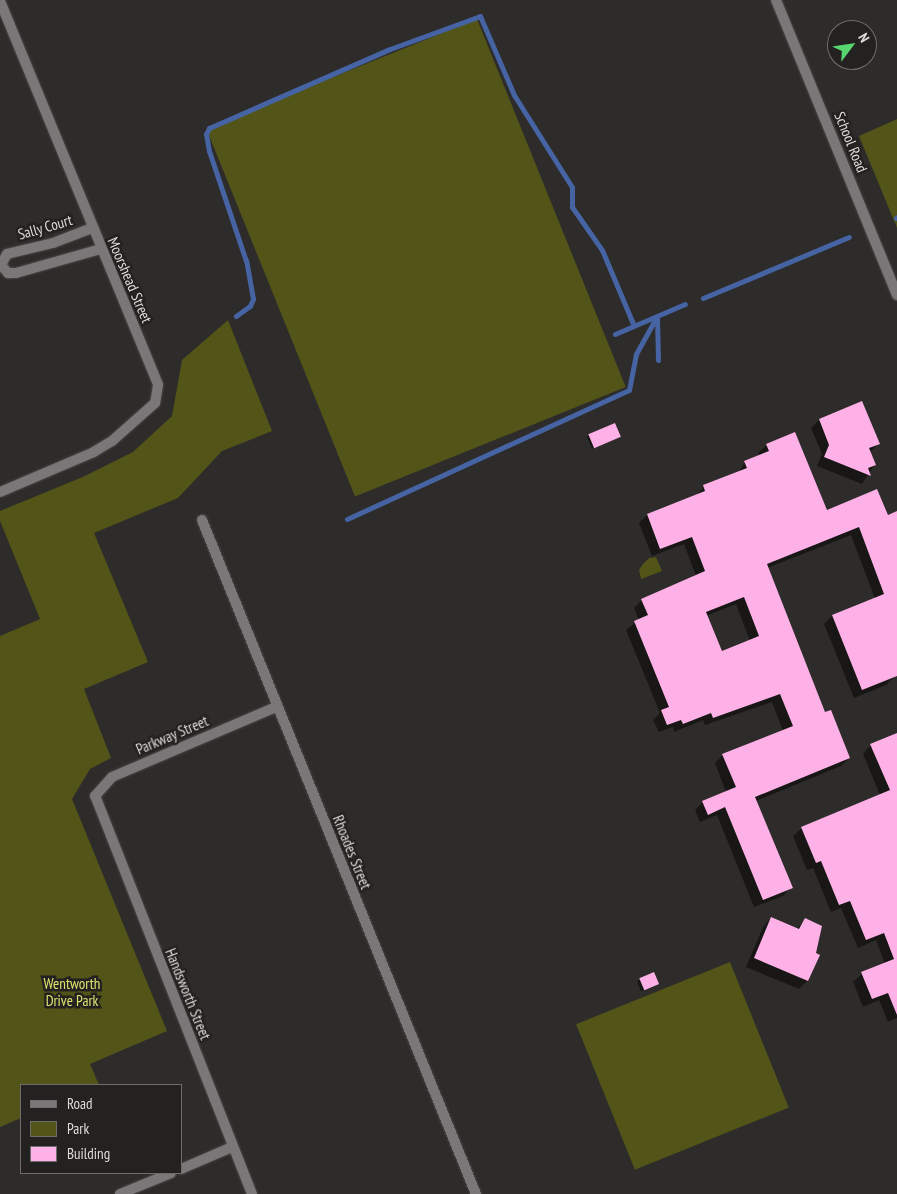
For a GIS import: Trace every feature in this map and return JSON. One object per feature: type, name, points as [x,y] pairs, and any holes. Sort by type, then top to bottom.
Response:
[{"type":"street","name":"School Road","points":[[776,0],[897,295]]},
{"type":"street","name":"Moorshead Street","points":[[0,492],[94,452],[148,412],[158,397],[154,373],[1,6]]},
{"type":"street","points":[[0,34],[13,35]]},
{"type":"street","name":"Sally Court","points":[[92,228],[53,243],[7,254],[1,265],[8,273],[16,273],[101,248]]},
{"type":"street","name":"Rhoades Street","points":[[202,520],[276,707],[476,1194]]},
{"type":"street","name":"Parkway Street","points":[[96,805],[98,789],[112,777],[276,707]]},
{"type":"street","name":"Handsworth Street","points":[[96,805],[252,1194]]},
{"type":"street","points":[[182,1168],[232,1147]]},
{"type":"street","points":[[120,1194],[169,1174]]},
{"type":"green space","points":[[477,19],[626,387],[355,496],[206,128]]},
{"type":"green space","points":[[897,119],[897,228],[859,136]]},
{"type":"green space","name":"Wentworth Drive Park","points":[[228,320],[272,431],[222,451],[178,498],[94,533],[148,662],[84,689],[111,758],[90,769],[72,799],[167,1031],[90,1064],[99,1084],[20,1084],[20,1118],[0,1127],[0,636],[40,619],[0,521],[0,511],[85,476],[133,452],[172,416],[182,360]]},
{"type":"green space","points":[[656,557],[662,571],[641,579],[639,570],[643,564],[649,558]]},
{"type":"green space","points":[[730,962],[789,1108],[635,1170],[576,1024]]},
{"type":"building","points":[[862,401],[880,444],[869,448],[876,465],[868,468],[871,476],[824,457],[829,445],[819,419]]},
{"type":"building","points":[[615,423],[621,437],[594,448],[588,434]]},
{"type":"building","points":[[795,432],[827,510],[877,489],[888,515],[897,511],[897,676],[862,690],[832,615],[884,594],[859,527],[767,564],[825,712],[831,710],[850,758],[755,797],[793,888],[763,900],[725,807],[708,815],[702,801],[736,787],[722,754],[793,726],[780,694],[713,718],[711,713],[683,724],[681,720],[667,725],[661,710],[669,707],[634,621],[648,615],[641,599],[705,571],[692,537],[660,549],[647,514],[705,491],[703,485],[747,468],[744,461],[769,451],[766,444]],"holes":[[[744,597],[759,636],[722,651],[706,612]]]},
{"type":"building","points":[[897,733],[897,1015],[888,993],[872,999],[861,972],[894,959],[884,933],[866,940],[850,901],[839,905],[821,861],[816,863],[801,827],[890,790],[870,744]]},
{"type":"building","points":[[771,917],[799,929],[805,918],[822,926],[816,953],[820,955],[808,981],[754,958]]},
{"type":"building","points":[[654,972],[659,984],[644,990],[639,978]]},
{"type":"waterway","points":[[236,316],[250,306],[253,299],[246,261],[209,151],[206,134],[209,128],[390,49],[480,16],[514,95],[572,187],[572,207],[602,250],[634,326]]},
{"type":"waterway","points":[[703,298],[849,237]]},
{"type":"waterway","points":[[615,334],[685,304]]},
{"type":"waterway","points":[[347,519],[629,390],[636,354],[657,316]]},
{"type":"waterway","points":[[657,317],[658,360]]}]
